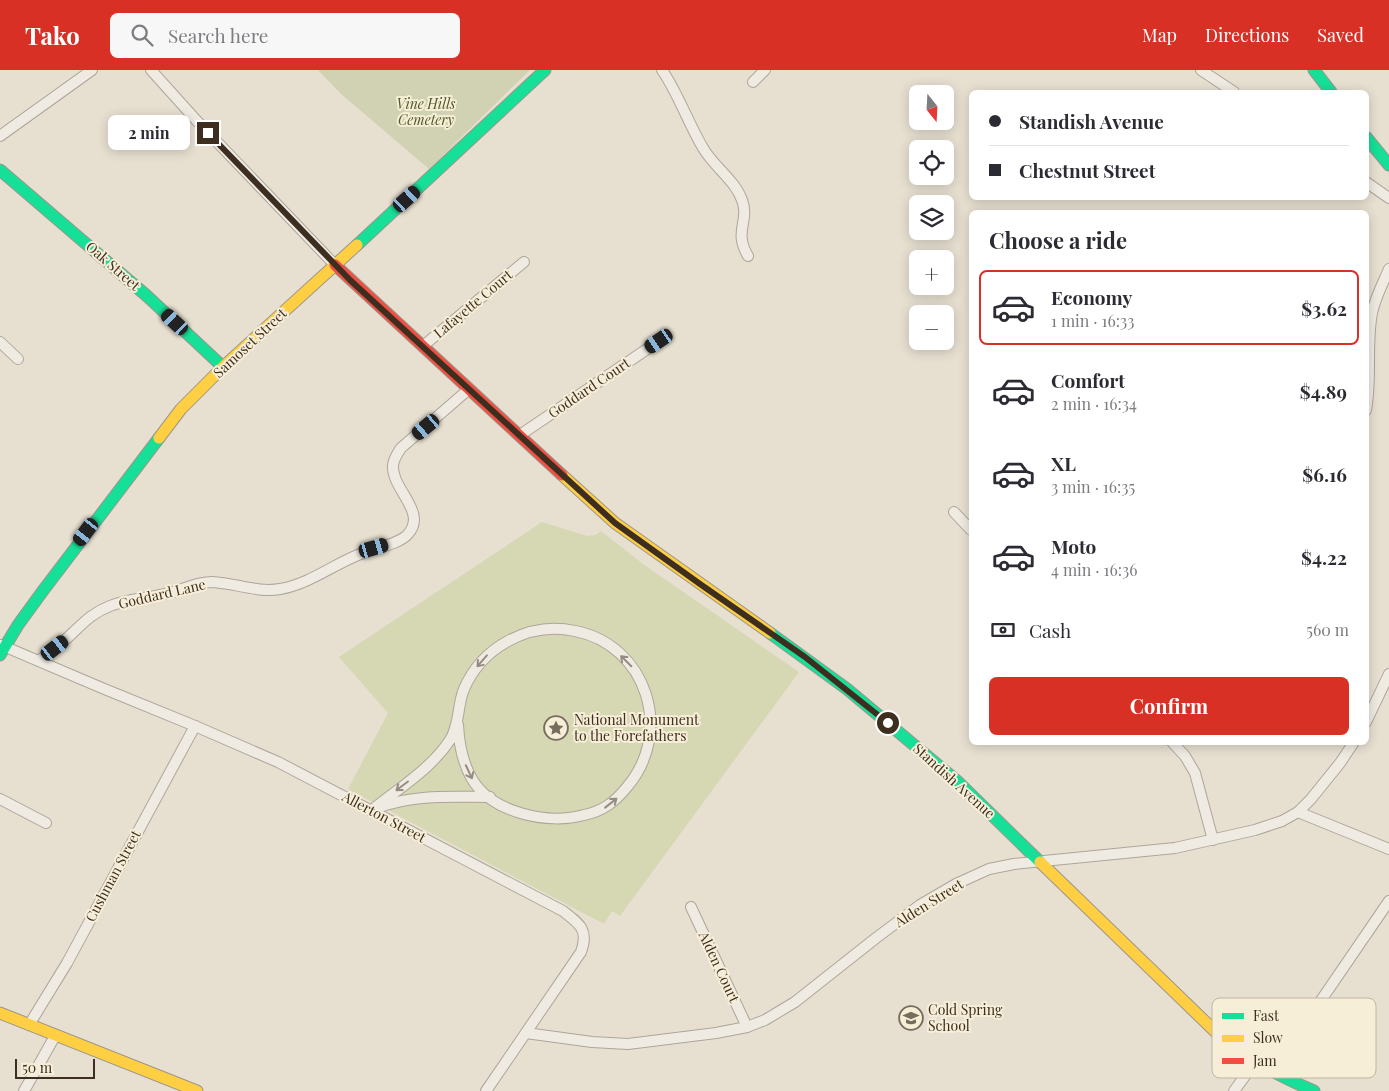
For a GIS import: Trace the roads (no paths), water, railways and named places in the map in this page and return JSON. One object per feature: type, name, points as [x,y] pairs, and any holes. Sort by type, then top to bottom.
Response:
[{"type":"street","points":[[0,136],[92,70]]},
{"type":"street","points":[[151,70],[335,265]]},
{"type":"street","name":"Samoset Street","points":[[2,649],[42,592],[181,409],[223,367],[451,159],[545,70]]},
{"type":"street","points":[[662,70],[673,85],[703,149],[739,192],[744,203],[741,233],[742,246],[748,256]]},
{"type":"street","points":[[753,82],[765,70]]},
{"type":"street","points":[[1201,70],[1231,90]]},
{"type":"street","points":[[1314,70],[1330,90]]},
{"type":"street","points":[[1369,140],[1389,165]]},
{"type":"street","name":"Oak Street","points":[[0,170],[147,296],[223,367]]},
{"type":"street","points":[[1369,184],[1389,198]]},
{"type":"street","name":"Lafayette Court","points":[[423,346],[524,262]]},
{"type":"street","name":"Standish Avenue","points":[[335,265],[615,523],[805,657],[956,780],[1212,1029]]},
{"type":"street","points":[[1369,344],[1372,310],[1389,269]]},
{"type":"street","name":"Goddard Court","points":[[520,435],[659,341]]},
{"type":"street","points":[[0,342],[18,359]]},
{"type":"street","name":"Goddard Lane","points":[[39,661],[66,639],[88,617],[125,601],[173,592],[192,584],[203,582],[278,590],[305,581],[349,558],[405,538],[413,526],[414,520],[412,510],[395,477],[393,467],[395,458],[401,448],[469,389]]},
{"type":"street","points":[[954,512],[969,528]]},
{"type":"street","points":[[557,628],[577,631],[595,637],[611,647],[627,661],[639,676],[652,719],[648,752],[640,769],[619,797],[605,808],[585,815],[554,819],[520,813],[502,805],[480,789],[465,763],[459,744],[458,725],[458,714],[463,691],[485,657],[502,644],[518,636],[538,630],[557,628]]},
{"type":"street","name":"Allerton Street","points":[[2,649],[39,661],[278,762],[372,810],[563,912],[576,921],[583,930],[585,942],[582,952],[486,1091]]},
{"type":"street","points":[[1369,716],[1389,674]]},
{"type":"street","points":[[372,810],[426,767],[442,751],[458,725]]},
{"type":"street","name":"Cushman Street","points":[[29,1024],[67,963],[195,726]]},
{"type":"street","points":[[1175,745],[1185,756],[1195,773],[1213,840]]},
{"type":"street","name":"Alden Street","points":[[526,1033],[592,1042],[628,1044],[716,1033],[747,1027],[765,1020],[795,1002],[906,916],[956,884],[989,869],[1014,864],[1175,848],[1255,830],[1282,821],[1298,812],[1324,784],[1352,745]]},
{"type":"street","points":[[372,810],[397,801],[417,797],[490,797]]},
{"type":"street","points":[[0,799],[46,823]]},
{"type":"street","points":[[1298,812],[1389,849]]},
{"type":"street","points":[[1323,998],[1389,901]]},
{"type":"street","name":"Alden Court","points":[[691,907],[747,1027]]},
{"type":"street","points":[[0,1014],[197,1091]]},
{"type":"street","points":[[24,1091],[56,1036]]},
{"type":"street","points":[[1234,1091],[1244,1078]]},
{"type":"street","name":"Standish Avenue","points":[[1285,1078],[1314,1091]]},
{"type":"place","name":"National Monument to the Forefathers","points":[[556,728]]},
{"type":"place","name":"Cold Spring School","points":[[911,1018]]},
{"type":"park label","name":"Vine Hills Cemetery","points":[[426,112]]}]
